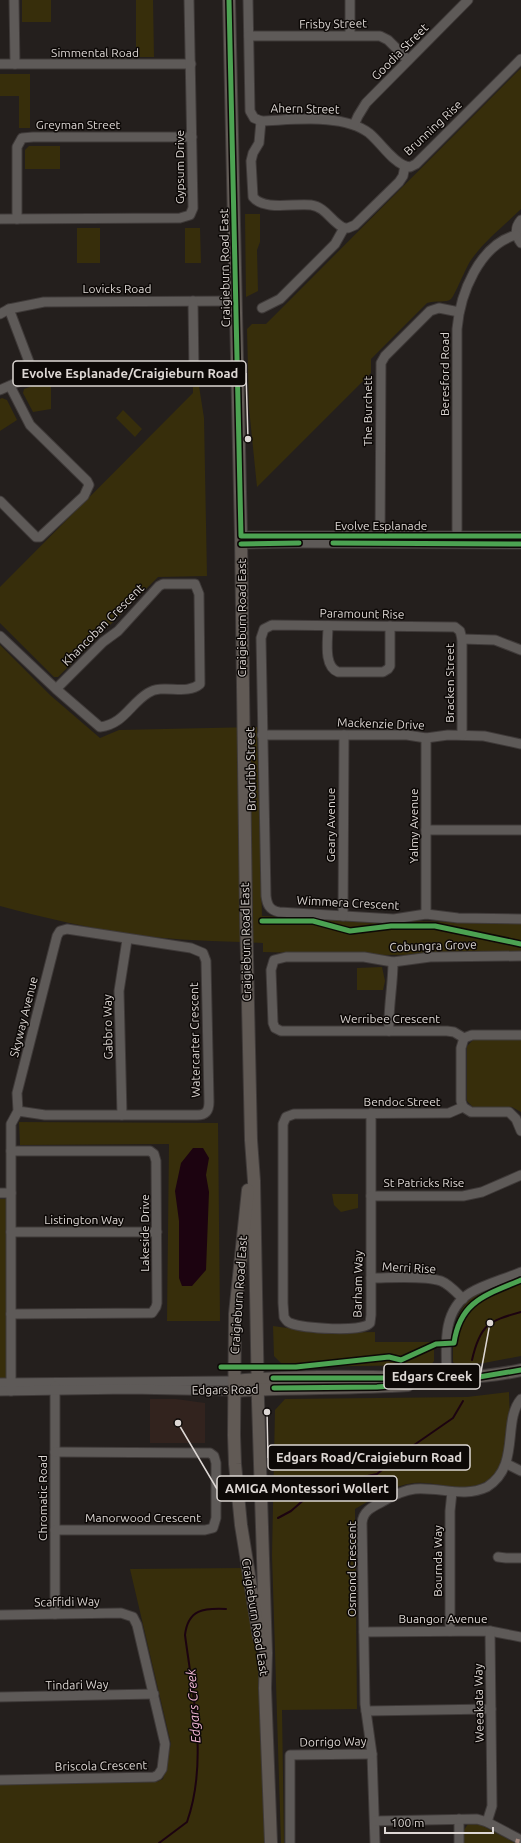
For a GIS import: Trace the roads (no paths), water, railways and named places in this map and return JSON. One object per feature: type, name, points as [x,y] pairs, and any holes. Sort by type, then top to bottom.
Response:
[{"type":"main road","name":"Craigieburn Road East","points":[[229,0],[241,540],[243,804],[271,1843]]},
{"type":"main road","name":"Craigieburn Road East","points":[[251,1140],[247,1196],[237,1286],[234,1386],[237,1489],[245,1554],[256,1615],[266,1688]]},
{"type":"main road","name":"Edgars Road","points":[[447,1381],[521,1370]]},
{"type":"main road","name":"Edgars Road","points":[[234,1386],[258,1384],[447,1381],[484,1382],[521,1375]]},
{"type":"street","points":[[14,0],[15,64]]},
{"type":"street","name":"Gypsum Drive","points":[[0,220],[186,217],[190,215],[193,208],[189,0]]},
{"type":"street","points":[[248,0],[250,111],[254,118],[261,121],[258,143],[251,161],[252,190],[256,200],[267,205],[313,205],[323,210],[344,228],[335,244],[280,299],[262,308]]},
{"type":"street","points":[[350,0],[350,36]]},
{"type":"street","name":"Goodia Street","points":[[354,125],[366,103],[468,0]]},
{"type":"street","name":"Frisby Street","points":[[249,36],[375,35],[384,37],[408,60]]},
{"type":"street","name":"Brunning Rise","points":[[344,228],[355,225],[399,182],[403,176],[405,166],[410,167],[416,164],[521,59]]},
{"type":"street","name":"Simmental Road","points":[[0,64],[191,64]]},
{"type":"street","name":"Ahern Street","points":[[261,121],[331,120],[345,122],[368,133],[405,166]]},
{"type":"street","name":"Greyman Street","points":[[17,220],[17,147],[22,138],[192,137]]},
{"type":"street","points":[[519,239],[517,226],[521,220]]},
{"type":"street","name":"Beresford Road","points":[[457,540],[457,334],[459,312],[469,284],[484,258],[501,241],[519,239]]},
{"type":"street","name":"Lovicks Road","points":[[0,314],[9,310],[44,302],[57,301],[236,301]]},
{"type":"street","points":[[0,390],[34,375],[56,373],[194,373],[193,301]]},
{"type":"street","name":"The Burchett","points":[[380,540],[381,363],[389,352],[430,311],[439,308],[459,312]]},
{"type":"street","points":[[9,310],[34,375]]},
{"type":"street","points":[[0,501],[36,537],[40,537],[84,496],[89,485],[87,481],[30,425],[10,386]]},
{"type":"street","name":"Evolve Esplanade","points":[[241,540],[457,540],[521,536]]},
{"type":"street","name":"Evolve Esplanade","points":[[457,540],[521,544]]},
{"type":"street","name":"Khancoban Crescent","points":[[163,584],[195,584],[199,594],[200,684],[195,688],[158,690],[148,693],[120,720],[100,727],[56,690],[103,642],[118,630],[159,586],[163,584]]},
{"type":"street","name":"Paramount Rise","points":[[264,629],[272,626],[455,627],[461,635],[495,640],[521,650]]},
{"type":"street","points":[[328,626],[329,662],[333,670],[338,672],[383,672],[390,666],[390,626]]},
{"type":"street","name":"Brodribb Street","points":[[264,629],[261,638],[262,735],[266,896],[270,908]]},
{"type":"street","name":"Bracken Street","points":[[461,635],[462,735]]},
{"type":"street","points":[[0,636],[56,690]]},
{"type":"street","name":"Mackenzie Drive","points":[[262,735],[407,735],[426,738],[462,735],[484,736],[521,744]]},
{"type":"street","name":"Geary Avenue","points":[[343,916],[344,735]]},
{"type":"street","name":"Yalmy Avenue","points":[[426,738],[426,914]]},
{"type":"street","points":[[426,830],[521,830]]},
{"type":"street","name":"Wimmera Crescent","points":[[270,908],[278,912],[343,916],[394,918],[426,914],[458,918],[521,919]]},
{"type":"street","name":"Watercarter Crescent","points":[[18,1111],[45,1115],[199,1115],[206,1113],[209,1106],[205,956],[201,951],[191,948],[127,940],[67,929],[60,932],[57,936]]},
{"type":"street","name":"Skyway Avenue","points":[[11,1387],[11,1124],[18,1111],[17,1093],[57,936]]},
{"type":"street","name":"Gabbro Way","points":[[122,1115],[119,991],[127,940]]},
{"type":"street","name":"Cobungra Grove","points":[[281,1031],[274,1026],[272,1016],[271,970],[274,960],[286,957],[364,957],[393,962],[430,957],[521,956]]},
{"type":"street","points":[[389,1031],[388,1014],[393,984],[393,962]]},
{"type":"street","name":"Werribee Crescent","points":[[281,1031],[447,1031],[454,1032],[464,1038],[472,1035],[521,1035]]},
{"type":"street","points":[[464,1038],[461,1048],[461,1101],[463,1107],[468,1112],[509,1112],[519,1118],[521,1130]]},
{"type":"street","name":"Bendoc Street","points":[[294,1114],[449,1113],[463,1107]]},
{"type":"street","name":"Barham Way","points":[[294,1114],[286,1117],[283,1124],[284,1317],[290,1323],[312,1327],[356,1328],[366,1326],[371,1319],[371,1114]]},
{"type":"street","name":"Lakeside Drive","points":[[11,1151],[150,1151],[154,1154],[156,1161],[157,1232],[157,1303],[152,1313],[11,1314]]},
{"type":"street","name":"St Patricks Rise","points":[[371,1196],[474,1195],[521,1175]]},
{"type":"street","points":[[0,1193],[11,1193]]},
{"type":"street","name":"Listington Way","points":[[11,1232],[157,1232]]},
{"type":"street","points":[[447,1381],[446,1334],[448,1324],[454,1310],[463,1299],[474,1291],[521,1272]]},
{"type":"street","name":"Merri Rise","points":[[371,1278],[417,1278],[440,1280],[463,1299]]},
{"type":"street","name":"Edgars Road","points":[[0,1382],[11,1387]]},
{"type":"street","name":"Edgars Road","points":[[0,1391],[11,1387],[129,1389],[234,1386]]},
{"type":"street","name":"Chromatic Road","points":[[55,1387],[55,1614]]},
{"type":"street","name":"Osmond Crescent","points":[[366,1710],[363,1516],[374,1506],[407,1490],[423,1488],[452,1492],[472,1492],[489,1487],[501,1477],[509,1465],[515,1448],[515,1409],[521,1399]]},
{"type":"street","name":"Manorwood Crescent","points":[[55,1452],[210,1453],[214,1456],[216,1463],[216,1510],[213,1528],[208,1530],[55,1530]]},
{"type":"street","points":[[509,1465],[521,1471]]},
{"type":"street","name":"Bournda Way","points":[[450,1631],[450,1502],[452,1492]]},
{"type":"street","points":[[498,1557],[521,1558]]},
{"type":"street","name":"Scaffidi Way","points":[[0,1615],[126,1613],[133,1617]]},
{"type":"street","name":"Briscola Crescent","points":[[0,1780],[149,1778],[158,1776],[162,1769],[165,1744],[138,1625],[133,1617]]},
{"type":"street","name":"Buangor Avenue","points":[[364,1632],[490,1630],[521,1637]]},
{"type":"street","name":"Weeakata Way","points":[[488,1822],[492,1806],[490,1630]]},
{"type":"street","name":"Tindari Way","points":[[0,1698],[154,1694]]},
{"type":"street","points":[[366,1710],[491,1708]]},
{"type":"street","name":"Dorrigo Way","points":[[290,1843],[290,1755],[372,1754],[366,1710]]},
{"type":"street","points":[[372,1754],[375,1843]]},
{"type":"street","points":[[459,1819],[459,1843]]},
{"type":"street","points":[[375,1821],[477,1819],[488,1822],[521,1840]]},
{"type":"waterway","name":"Edgars Creek","points":[[472,1360],[478,1339],[487,1326],[501,1318],[521,1312]]},
{"type":"waterway","name":"Edgars Creek","points":[[278,1518],[291,1511],[314,1491],[326,1485],[377,1474],[404,1452],[453,1418],[463,1401]]},
{"type":"waterway","name":"Edgars Creek","points":[[159,1843],[187,1822],[197,1776],[197,1729],[185,1635],[187,1626],[193,1615],[198,1612],[211,1609],[226,1609]]},
{"type":"place","name":"Evolve Esplanade/Craigieburn Road","points":[[248,439]]},
{"type":"place","name":"Edgars Creek","points":[[490,1323]]},
{"type":"place","name":"Edgars Road/Craigieburn Road","points":[[267,1412]]},
{"type":"place","name":"AMIGA Montessori Wollert","points":[[178,1423]]}]
